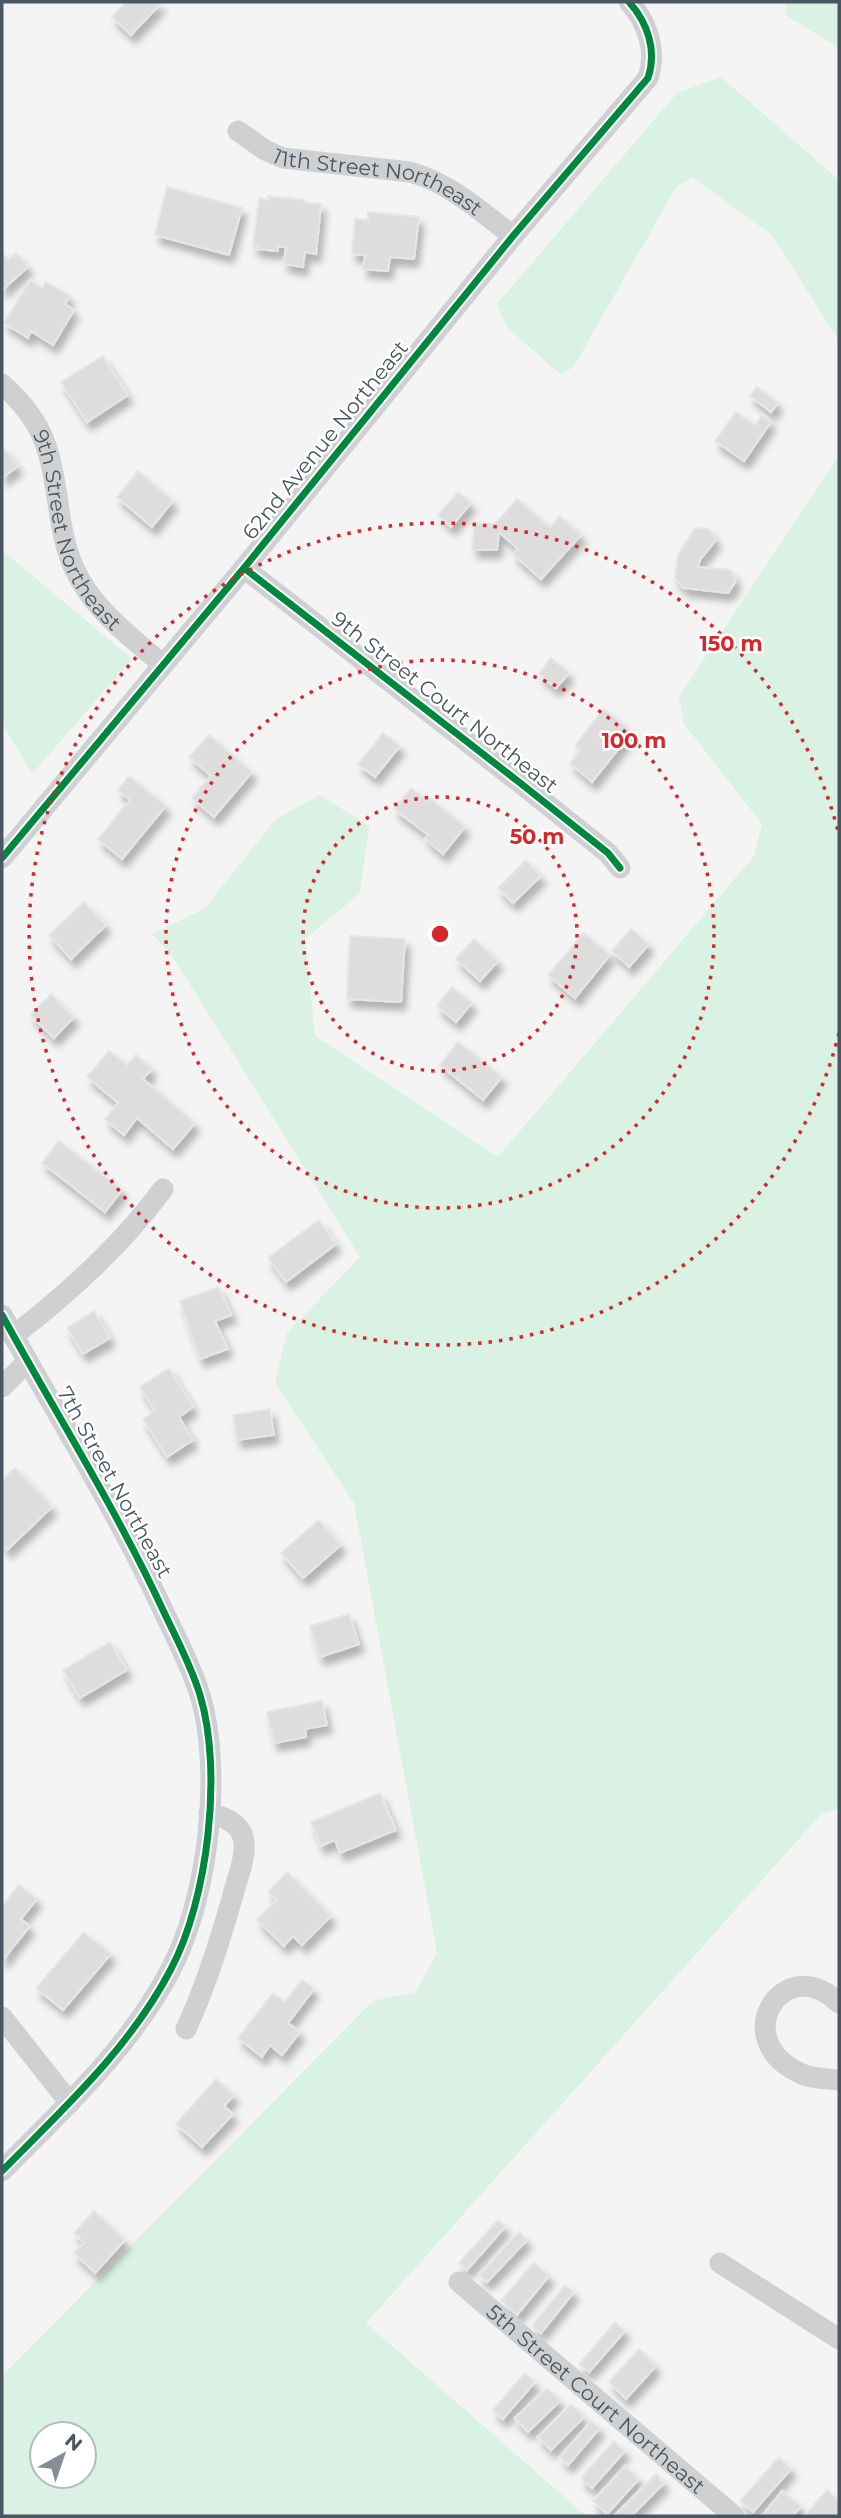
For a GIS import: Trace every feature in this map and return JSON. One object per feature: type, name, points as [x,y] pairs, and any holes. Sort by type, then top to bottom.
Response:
[{"type":"street","name":"62nd Avenue Northeast","points":[[2,858],[244,568],[513,236],[648,78],[652,66],[650,36],[636,9],[629,2]]},
{"type":"street","name":"11th Street Northeast","points":[[238,131],[265,150],[283,158],[410,172],[429,177],[466,199],[513,236]]},
{"type":"street","name":"9th Street Northeast","points":[[2,384],[25,407],[46,445],[67,552],[87,593],[100,610],[163,665]]},
{"type":"street","name":"9th Street Court Northeast","points":[[244,568],[608,853],[620,868]]},
{"type":"street","points":[[13,1336],[54,1304],[125,1236],[163,1189]]},
{"type":"street","name":"7th Street Northeast","points":[[2,1315],[131,1544],[190,1669],[205,1718],[210,1764],[206,1852],[198,1894],[172,1968],[124,2043],[70,2103],[2,2171]]},
{"type":"street","points":[[2,1387],[28,1361]]},
{"type":"street","points":[[186,2029],[220,1939],[242,1862],[244,1841],[240,1830],[224,1817],[209,1813]]},
{"type":"street","points":[[839,2003],[828,1992],[811,1986],[795,1988],[779,1995],[765,2015],[765,2035],[772,2050],[785,2064],[804,2076],[839,2080]]},
{"type":"street","points":[[2,2017],[70,2103]]},
{"type":"street","points":[[720,2263],[839,2339]]},
{"type":"street","name":"5th Street Court Northeast","points":[[459,2282],[734,2516]]},
{"type":"green space","points":[[785,2],[839,2],[839,48],[787,16]]},
{"type":"green space","points":[[721,77],[839,180],[839,341],[772,235],[693,178],[677,186],[574,366],[561,375],[507,327],[497,304],[677,93]]},
{"type":"green space","points":[[839,455],[839,1809],[822,1813],[366,2323],[586,2516],[2,2516],[2,2376],[373,2001],[416,1992],[437,1952],[354,1503],[275,1383],[287,1333],[360,1257],[171,954],[152,934],[204,909],[276,819],[320,795],[369,826],[360,893],[305,939],[315,1036],[498,1157],[754,856],[762,824],[684,724],[679,697]]},
{"type":"green space","points":[[2,550],[132,659],[32,774],[2,723]]},
{"type":"building","points":[[126,2],[161,3],[131,35],[112,17]]},
{"type":"building","points":[[167,187],[242,208],[229,255],[155,235]]},
{"type":"building","points":[[268,196],[321,204],[316,254],[305,252],[303,267],[284,264],[286,247],[278,247],[278,251],[257,249],[258,246],[253,246],[259,198],[268,200]]},
{"type":"building","points":[[368,212],[419,217],[414,259],[390,257],[388,271],[363,269],[365,255],[352,254],[355,219],[368,220]]},
{"type":"building","points":[[2,253],[8,260],[16,253],[28,267],[2,290]]},
{"type":"building","points":[[30,280],[42,288],[46,282],[70,296],[65,304],[74,310],[53,345],[31,331],[28,338],[4,323]]},
{"type":"building","points":[[103,356],[128,395],[87,422],[61,382]]},
{"type":"building","points":[[757,387],[778,403],[771,412],[750,396]]},
{"type":"building","points":[[736,412],[755,425],[762,415],[771,422],[744,461],[715,441]]},
{"type":"building","points":[[2,446],[18,466],[2,478]]},
{"type":"building","points":[[138,471],[173,501],[152,527],[117,497]]},
{"type":"building","points":[[458,492],[471,503],[451,527],[438,515]]},
{"type":"building","points":[[517,499],[550,527],[560,516],[581,535],[541,579],[513,554],[518,549],[499,532],[497,550],[473,550],[474,523],[495,524]]},
{"type":"building","points":[[695,528],[709,529],[716,540],[700,560],[698,567],[731,570],[736,581],[728,593],[684,588],[675,578],[678,555]]},
{"type":"building","points":[[551,658],[569,673],[556,688],[539,674]]},
{"type":"building","points":[[604,709],[632,732],[592,782],[570,763],[581,750],[575,745]]},
{"type":"building","points":[[383,733],[400,746],[375,777],[358,764]]},
{"type":"building","points":[[209,735],[252,772],[214,817],[192,798],[211,776],[189,757]]},
{"type":"building","points":[[129,776],[166,806],[122,859],[98,839],[130,800],[118,790]]},
{"type":"building","points":[[411,788],[427,801],[430,798],[465,827],[443,854],[425,839],[428,835],[394,809]]},
{"type":"building","points":[[526,860],[541,876],[513,903],[498,888]]},
{"type":"building","points":[[84,902],[106,925],[71,959],[49,935]]},
{"type":"building","points":[[631,929],[649,944],[629,967],[612,951]]},
{"type":"building","points":[[584,933],[610,955],[575,998],[548,975]]},
{"type":"building","points":[[350,936],[405,939],[401,1002],[347,999]]},
{"type":"building","points":[[474,939],[498,961],[480,981],[456,959]]},
{"type":"building","points":[[452,987],[472,1003],[456,1022],[437,1006]]},
{"type":"building","points":[[51,994],[74,1017],[54,1038],[30,1015]]},
{"type":"building","points":[[458,1042],[502,1077],[483,1100],[440,1065]]},
{"type":"building","points":[[109,1051],[127,1065],[136,1055],[152,1069],[143,1079],[195,1123],[173,1149],[137,1118],[124,1135],[105,1119],[118,1103],[87,1077]]},
{"type":"building","points":[[59,1141],[122,1190],[105,1212],[42,1163]]},
{"type":"building","points":[[319,1220],[336,1244],[286,1282],[268,1258]]},
{"type":"building","points":[[218,1287],[232,1315],[215,1321],[228,1349],[200,1359],[180,1301]]},
{"type":"building","points":[[94,1311],[110,1338],[83,1354],[67,1328]]},
{"type":"building","points":[[169,1368],[193,1407],[179,1417],[193,1440],[167,1457],[143,1419],[155,1411],[140,1387]]},
{"type":"building","points":[[270,1409],[274,1435],[237,1440],[233,1415]]},
{"type":"building","points":[[15,1468],[52,1507],[7,1550],[2,1544],[2,1480]]},
{"type":"building","points":[[319,1520],[341,1545],[303,1578],[281,1553]]},
{"type":"building","points":[[349,1614],[359,1644],[320,1657],[310,1626]]},
{"type":"building","points":[[110,1642],[127,1670],[80,1698],[63,1670]]},
{"type":"building","points":[[322,1701],[327,1725],[305,1729],[306,1737],[274,1743],[267,1712]]},
{"type":"building","points":[[380,1793],[396,1830],[340,1853],[335,1840],[321,1846],[311,1822]]},
{"type":"building","points":[[287,1872],[331,1916],[302,1945],[293,1936],[284,1946],[257,1920],[277,1900],[268,1892]]},
{"type":"building","points":[[19,1885],[37,1899],[21,1919],[30,1926],[2,1961],[2,1906]]},
{"type":"building","points":[[84,1932],[111,1954],[63,2010],[36,1988]]},
{"type":"building","points":[[302,1980],[314,1989],[288,2023],[300,2032],[282,2055],[270,2045],[262,2057],[238,2038],[273,1993],[285,2002]]},
{"type":"building","points":[[216,2079],[234,2095],[224,2106],[233,2114],[202,2147],[176,2124]]},
{"type":"building","points":[[94,2211],[125,2240],[95,2273],[74,2253],[84,2243],[74,2233]]},
{"type":"building","points":[[498,2220],[505,2227],[467,2270],[459,2263]]},
{"type":"building","points":[[519,2232],[527,2240],[487,2282],[479,2275]]},
{"type":"building","points":[[534,2262],[549,2276],[517,2315],[501,2301]]},
{"type":"building","points":[[565,2285],[574,2292],[541,2333],[532,2326]]},
{"type":"building","points":[[615,2322],[625,2331],[589,2372],[579,2364]]},
{"type":"building","points":[[639,2349],[656,2366],[626,2399],[609,2382]]},
{"type":"building","points":[[525,2373],[535,2382],[503,2419],[493,2410]]},
{"type":"building","points":[[547,2388],[560,2401],[528,2432],[515,2418]]},
{"type":"building","points":[[571,2404],[584,2417],[551,2450],[538,2437]]},
{"type":"building","points":[[591,2421],[600,2428],[568,2465],[560,2457]]},
{"type":"building","points":[[614,2441],[625,2451],[592,2488],[581,2478]]},
{"type":"building","points":[[779,2457],[791,2469],[753,2512],[740,2501]]},
{"type":"building","points":[[625,2466],[639,2479],[607,2514],[593,2501]]},
{"type":"building","points":[[656,2474],[664,2483],[631,2516],[614,2516]]},
{"type":"building","points":[[827,2490],[839,2500],[839,2516],[805,2515]]},
{"type":"building","points":[[782,2491],[801,2506],[793,2516],[762,2516]]},
{"type":"cycle path","points":[[2,858],[244,568],[513,236],[648,78],[652,58],[649,38],[646,28],[629,2]]},
{"type":"cycle path","points":[[244,568],[608,853],[620,868]]},
{"type":"cycle path","points":[[2,1315],[125,1533],[187,1662],[200,1695],[207,1726],[211,1797],[208,1834],[194,1907],[184,1940],[155,1998],[94,2076],[2,2171]]}]
